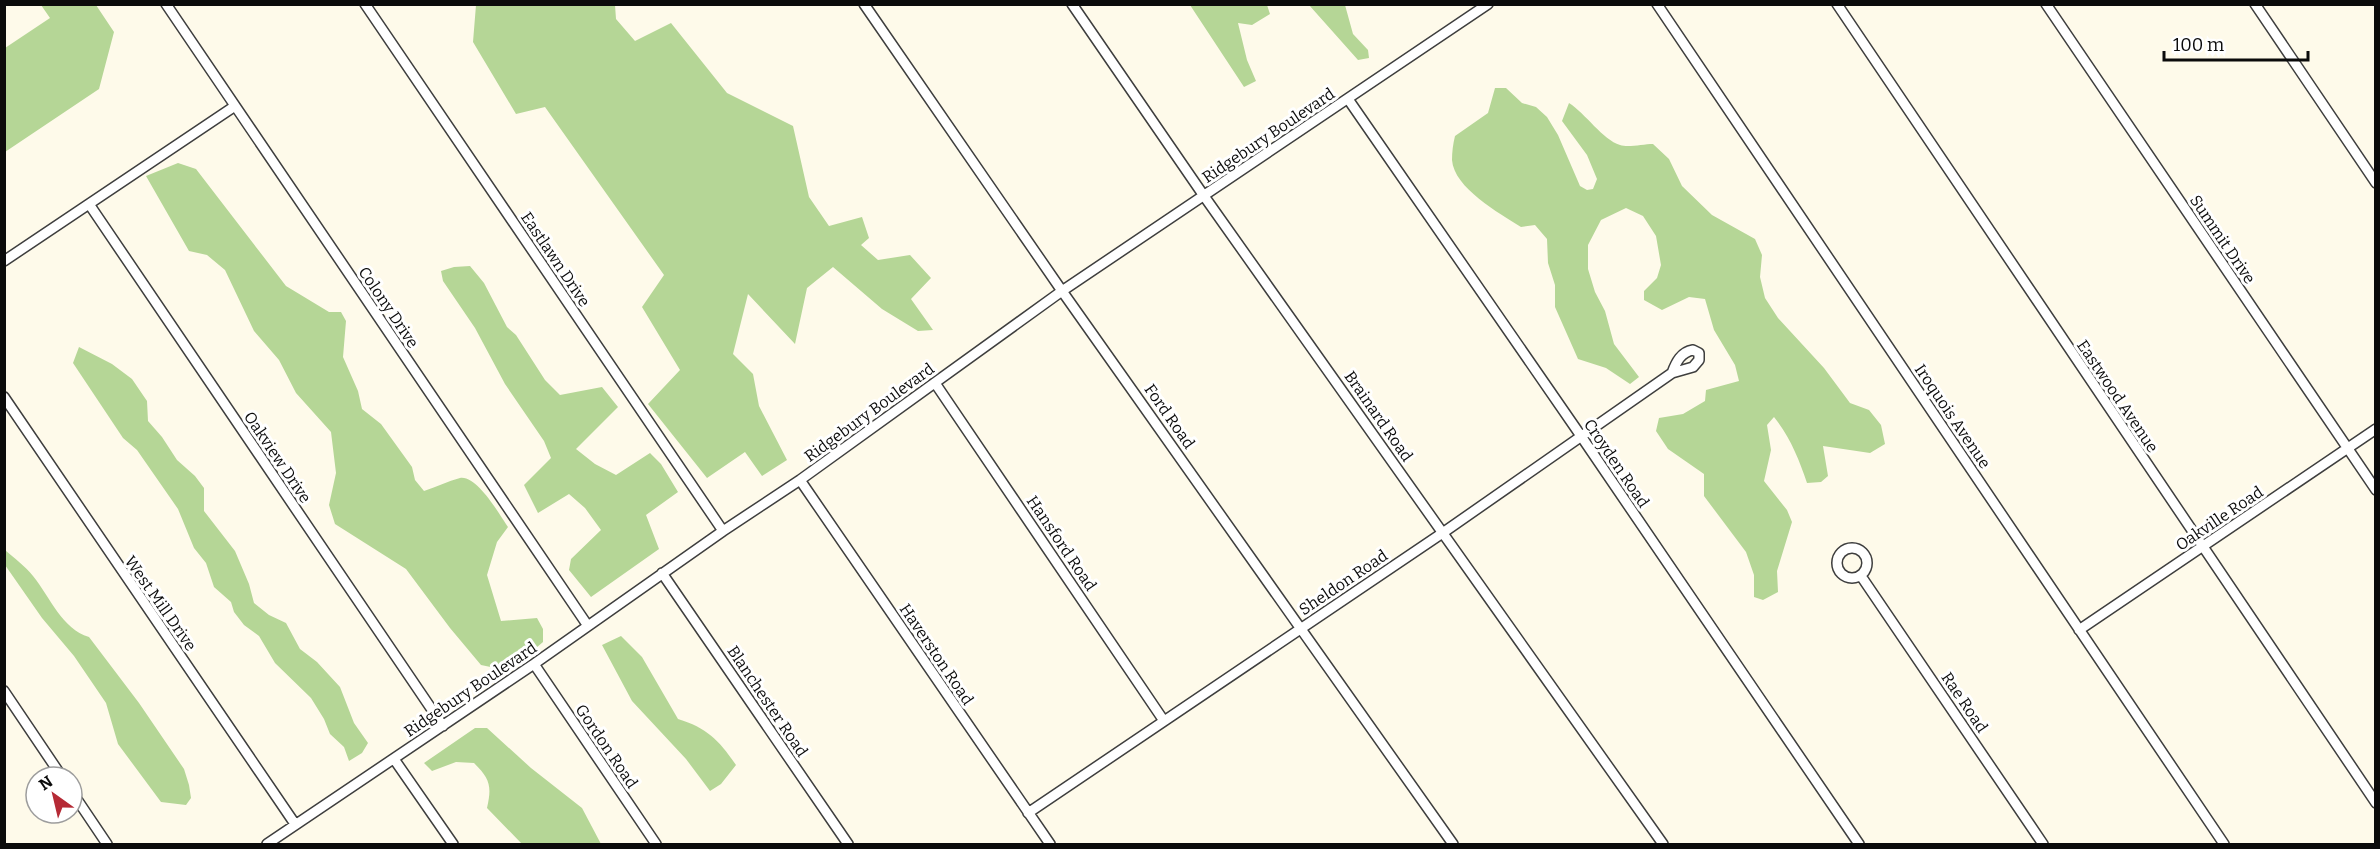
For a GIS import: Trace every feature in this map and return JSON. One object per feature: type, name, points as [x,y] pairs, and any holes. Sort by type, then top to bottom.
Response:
[{"type":"street","name":"Colony Drive","points":[[166,4],[588,626]]},
{"type":"street","name":"Eastlawn Drive","points":[[365,4],[723,531]]},
{"type":"street","name":"Ford Road","points":[[864,4],[1062,291],[1453,844]]},
{"type":"street","name":"Brainard Road","points":[[1072,4],[1204,196],[1663,844]]},
{"type":"street","name":"Ridgebury Boulevard","points":[[267,844],[279,841],[295,824],[534,664],[723,531],[800,480],[1062,291],[1488,4]]},
{"type":"street","name":"Iroquois Avenue","points":[[1657,4],[2224,844]]},
{"type":"street","name":"Eastwood Avenue","points":[[1837,4],[2376,803]]},
{"type":"street","name":"Summit Drive","points":[[2046,4],[2376,490]]},
{"type":"street","points":[[2255,4],[2376,183]]},
{"type":"street","name":"Croyden Road","points":[[1348,99],[1581,435],[1859,844]]},
{"type":"street","points":[[4,261],[235,106]]},
{"type":"street","name":"Oakview Drive","points":[[89,204],[442,726]]},
{"type":"street","name":"Sheldon Road","points":[[1028,813],[1444,532],[1672,373]]},
{"type":"street","name":"Hansford Road","points":[[935,383],[1164,721]]},
{"type":"street","name":"West Mill Drive","points":[[4,397],[295,824]]},
{"type":"street","name":"Oakville Road","points":[[2079,630],[2376,429]]},
{"type":"street","name":"Haverston Road","points":[[800,480],[1050,844]]},
{"type":"street","name":"Blanchester Road","points":[[663,573],[848,844]]},
{"type":"street","name":"Rae Road","points":[[1861,576],[2043,844]]},
{"type":"street","name":"Gordon Road","points":[[534,664],[656,844]]},
{"type":"street","points":[[4,691],[54,765]]},
{"type":"street","points":[[394,759],[453,844]]},
{"type":"street","points":[[84,810],[107,844]]},
{"type":"green space","points":[[41,5],[96,5],[114,32],[99,89],[5,152],[5,48],[50,18]]},
{"type":"green space","points":[[476,5],[615,5],[616,19],[635,41],[671,23],[727,93],[793,126],[809,197],[829,226],[862,217],[869,238],[861,245],[878,260],[910,255],[931,278],[911,299],[933,330],[918,331],[882,309],[833,267],[807,288],[795,344],[748,294],[733,354],[753,374],[759,406],[787,460],[762,476],[745,452],[707,478],[648,404],[680,370],[642,307],[664,275],[545,107],[516,114],[473,42]]},
{"type":"green space","points":[[1190,5],[1267,5],[1270,14],[1252,25],[1238,23],[1247,60],[1256,81],[1244,87]]},
{"type":"green space","points":[[1309,5],[1345,5],[1353,34],[1368,50],[1369,58],[1358,60]]},
{"type":"green space","points":[[1495,88],[1506,88],[1522,103],[1536,107],[1547,117],[1558,135],[1580,186],[1587,190],[1593,189],[1597,179],[1587,155],[1562,121],[1569,103],[1601,132],[1620,145],[1653,144],[1669,159],[1682,186],[1712,215],[1755,239],[1762,255],[1760,277],[1765,298],[1778,318],[1824,368],[1850,403],[1869,410],[1881,425],[1885,444],[1870,453],[1823,446],[1828,476],[1821,482],[1807,483],[1794,448],[1785,432],[1774,417],[1767,425],[1771,450],[1764,481],[1787,510],[1792,522],[1777,571],[1778,592],[1763,600],[1754,597],[1754,575],[1746,552],[1704,496],[1704,474],[1668,449],[1656,431],[1659,418],[1683,414],[1705,401],[1706,390],[1739,381],[1735,365],[1714,330],[1705,299],[1689,297],[1662,310],[1644,300],[1644,291],[1657,278],[1661,265],[1656,236],[1643,216],[1626,208],[1601,220],[1588,245],[1588,269],[1595,292],[1605,311],[1614,344],[1639,377],[1630,384],[1606,368],[1578,359],[1555,307],[1555,285],[1548,263],[1547,239],[1535,225],[1521,227],[1479,199],[1469,190],[1455,170],[1452,160],[1455,136],[1488,113]]},
{"type":"green space","points":[[178,163],[196,169],[286,286],[329,312],[341,312],[346,321],[343,357],[358,391],[362,409],[381,424],[412,467],[415,480],[424,491],[456,479],[467,479],[480,489],[493,505],[508,527],[497,542],[487,575],[501,621],[537,618],[543,629],[543,642],[523,659],[505,670],[481,665],[406,569],[335,524],[329,505],[336,473],[331,432],[296,393],[279,360],[254,331],[225,270],[207,255],[189,251],[146,176]]},
{"type":"green space","points":[[470,266],[484,283],[507,327],[516,335],[545,380],[560,395],[602,387],[618,407],[576,449],[595,464],[616,475],[650,453],[661,464],[678,492],[646,515],[659,549],[591,597],[569,570],[571,559],[601,530],[585,508],[569,494],[538,513],[524,485],[551,458],[544,441],[505,384],[475,328],[443,281],[441,271]]},
{"type":"green space","points":[[79,347],[112,364],[132,379],[147,401],[148,421],[177,460],[195,476],[204,488],[204,511],[235,551],[249,584],[254,603],[269,615],[286,623],[300,649],[317,662],[340,687],[354,723],[368,743],[362,753],[349,761],[344,747],[330,734],[311,698],[275,663],[259,636],[244,625],[234,612],[231,602],[214,587],[206,563],[194,548],[178,509],[137,450],[123,438],[73,363]]},
{"type":"green space","points":[[5,550],[33,576],[64,620],[71,627],[89,637],[139,703],[184,769],[191,798],[186,805],[161,802],[118,744],[106,703],[74,656],[42,618],[5,565]]},
{"type":"green space","points":[[621,636],[642,657],[678,719],[697,726],[712,736],[736,765],[721,784],[710,791],[686,759],[632,701],[602,645]]},
{"type":"green space","points":[[475,728],[487,728],[531,768],[582,808],[601,844],[522,844],[487,808],[488,783],[474,763],[456,762],[432,771],[424,763]]}]
